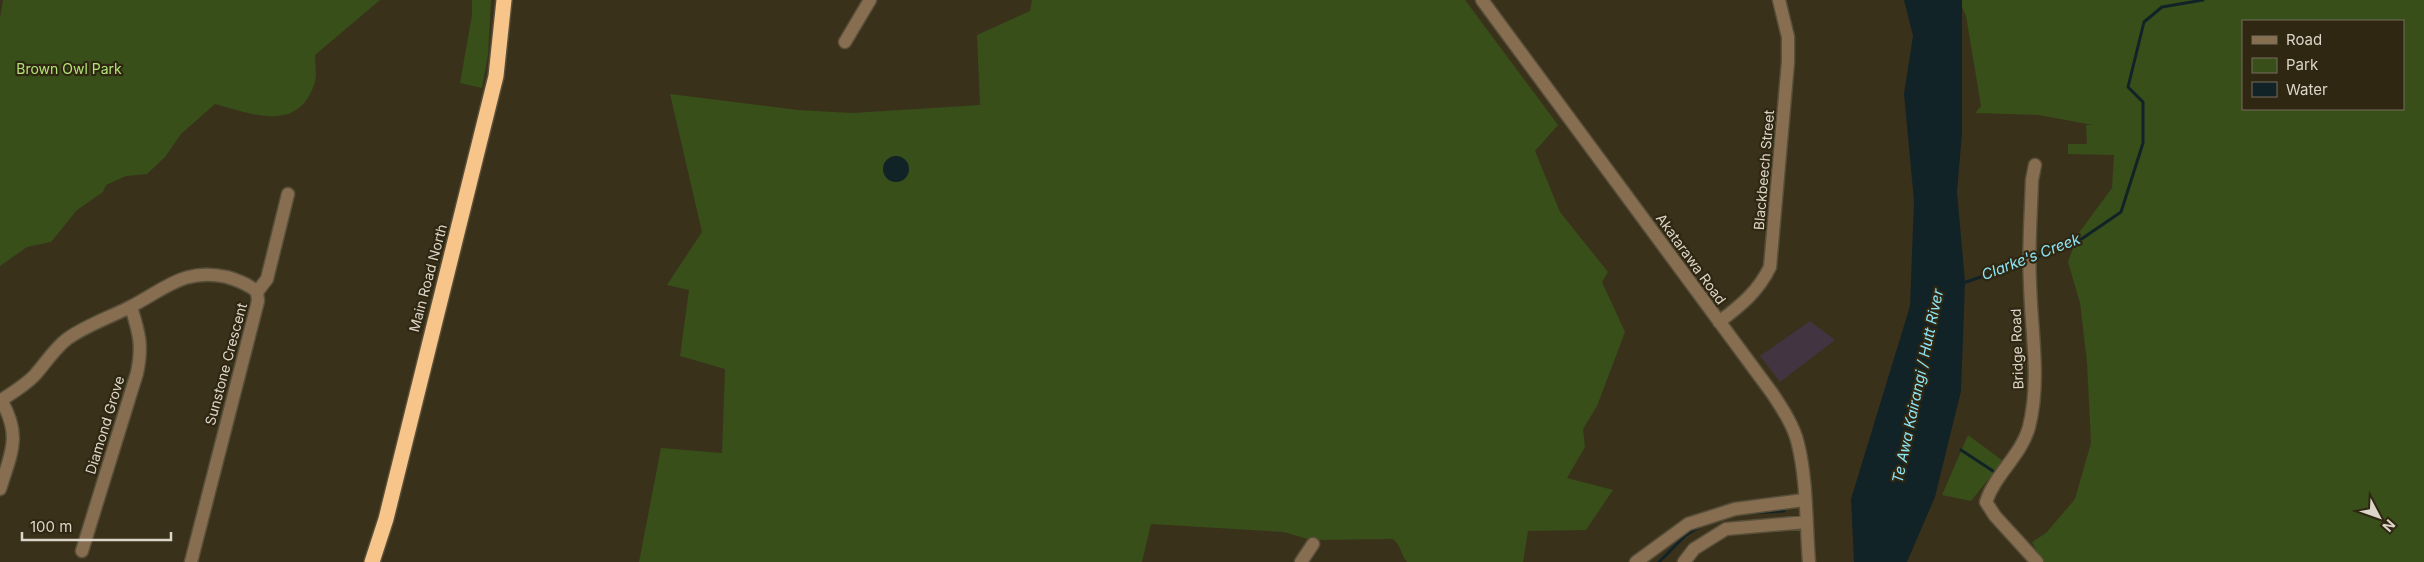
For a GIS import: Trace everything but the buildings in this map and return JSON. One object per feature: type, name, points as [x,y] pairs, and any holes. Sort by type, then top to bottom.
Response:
[{"type":"highway","name":"Main Road North","points":[[372,562],[386,519],[496,76],[504,0]]},
{"type":"highway","points":[[364,562],[378,539]]},
{"type":"street","points":[[845,42],[870,0]]},
{"type":"street","name":"Akatarawa Road","points":[[1482,0],[1772,393],[1798,442],[1802,462],[1809,562]]},
{"type":"street","name":"Blackbeech Street","points":[[1719,322],[1758,288],[1770,267],[1773,252],[1788,62],[1788,37],[1779,0]]},
{"type":"street","name":"Bridge Road","points":[[2035,164],[2032,180],[2030,255],[2035,370],[2034,399],[2029,428],[2022,445],[1990,489],[1986,502],[1995,516],[2018,539],[2036,562]]},
{"type":"street","points":[[257,292],[267,279],[288,194]]},
{"type":"street","name":"Sunstone Crescent","points":[[0,400],[18,390],[67,339],[131,307],[171,283],[195,275],[213,274],[237,280],[257,292],[258,301],[191,562]]},
{"type":"street","name":"Diamond Grove","points":[[82,551],[140,359],[141,337],[131,307]]},
{"type":"street","points":[[0,400],[13,426],[12,448],[0,490]]},
{"type":"street","points":[[1636,562],[1688,524],[1735,509],[1804,500]]},
{"type":"street","points":[[1684,562],[1694,549],[1726,529],[1806,522]]},
{"type":"street","points":[[1301,562],[1313,544]]},
{"type":"shaded area","points":[[1810,321],[1835,340],[1780,382],[1760,356]]},
{"type":"green space","name":"Brown Owl Park","points":[[3,0],[380,0],[315,55],[315,82],[308,98],[298,109],[286,114],[273,116],[244,112],[215,104],[181,134],[165,157],[147,174],[126,176],[106,185],[103,192],[77,210],[51,242],[27,247],[0,266],[0,18]]},
{"type":"green space","points":[[472,0],[491,0],[488,55],[482,88],[460,83],[472,15]]},
{"type":"green space","points":[[1032,0],[1465,0],[1558,125],[1535,151],[1560,212],[1608,272],[1602,282],[1625,332],[1597,406],[1583,429],[1585,447],[1567,478],[1613,490],[1586,530],[1528,531],[1523,562],[1407,562],[1393,539],[1311,540],[1284,532],[1151,524],[1142,562],[639,562],[661,448],[722,453],[725,369],[680,356],[689,290],[667,285],[702,232],[670,94],[798,110],[852,113],[980,105],[977,35],[1030,11]]},
{"type":"green space","points":[[1959,0],[2424,0],[2424,562],[2042,562],[2032,542],[2046,533],[2075,499],[2091,443],[2087,362],[2080,303],[2068,262],[2078,234],[2112,188],[2114,155],[2068,154],[2068,144],[2087,144],[2086,125],[2093,125],[2039,115],[1975,113],[1981,106],[1966,16]]},
{"type":"green space","points":[[1968,435],[2003,461],[1971,501],[1942,495]]},
{"type":"water","name":"Te Awa Kairangi / Hutt River","points":[[1904,0],[1962,0],[1962,133],[1957,192],[1965,282],[1956,286],[1965,283],[1961,391],[1935,497],[1907,562],[1854,562],[1851,499],[1910,306],[1914,201],[1904,94],[1913,36]]},
{"type":"water","points":[[896,156],[905,160],[909,169],[905,178],[896,182],[887,178],[883,169],[887,160]]},
{"type":"waterway","name":"Clarke's Creek","points":[[2032,259],[2080,240],[2121,212],[2143,143],[2143,102],[2128,87],[2144,22],[2162,7],[2203,0]]},
{"type":"waterway","name":"Clarke's Creek","points":[[1952,287],[2026,261]]},
{"type":"waterway","points":[[1961,450],[1993,471]]},
{"type":"waterway","points":[[1749,513],[1784,511]]},
{"type":"waterway","points":[[1659,562],[1686,535],[1704,524]]}]
